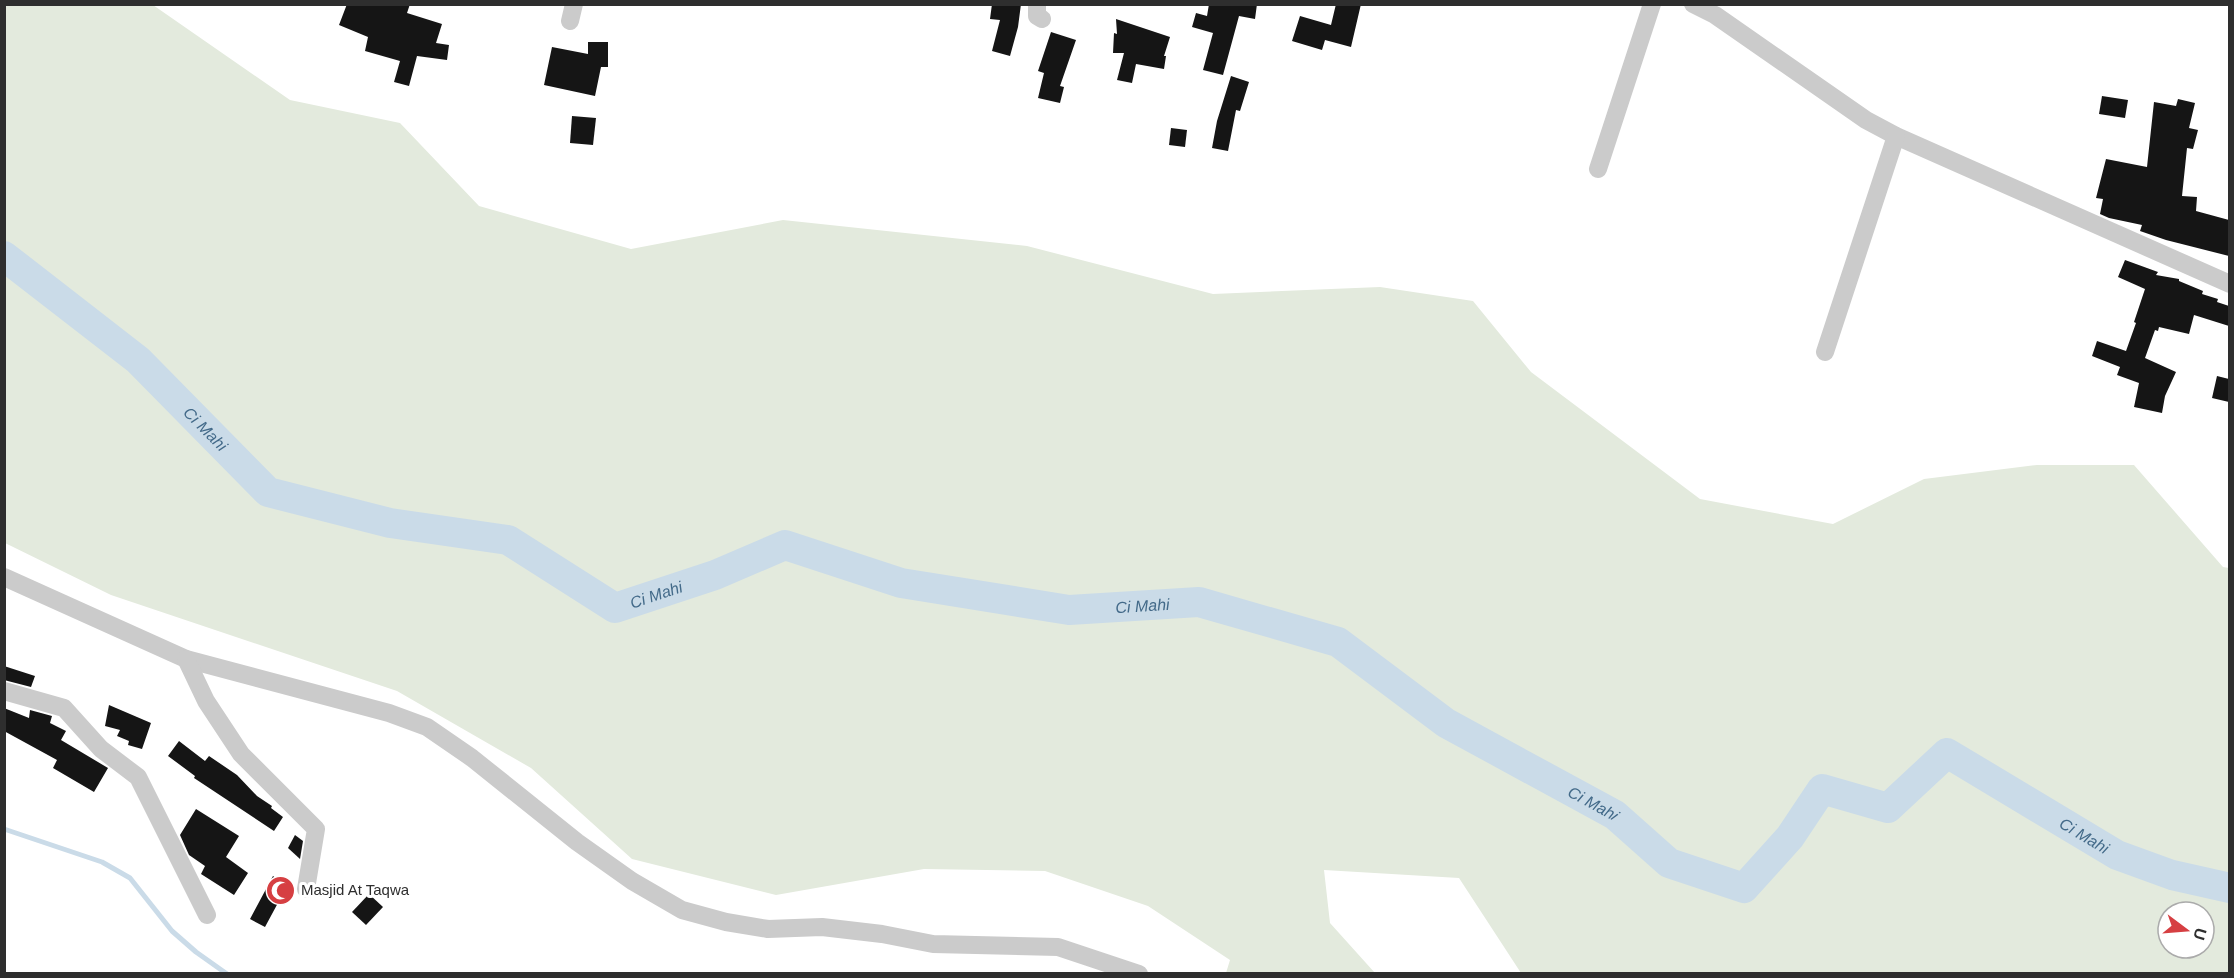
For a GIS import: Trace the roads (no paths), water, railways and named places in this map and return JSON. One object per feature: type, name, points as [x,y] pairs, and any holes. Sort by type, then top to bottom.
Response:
[{"type":"street","points":[[1598,169],[1652,4]]},
{"type":"street","points":[[1693,4],[1715,15],[1866,120],[1896,136],[2229,284]]},
{"type":"street","points":[[1825,352],[1896,136]]},
{"type":"street","points":[[4,577],[186,659],[378,710],[427,727],[472,758],[577,842],[632,881],[682,909],[726,922],[768,928],[822,927],[882,934],[933,944],[1058,946],[1139,974]]},
{"type":"street","points":[[186,659],[206,701],[241,754],[316,829],[306,889]]},
{"type":"street","points":[[4,691],[64,708],[101,749],[138,777],[207,915]]},
{"type":"waterway","name":"Ci Mahi","points":[[4,256],[138,360],[268,492],[390,523],[508,540],[615,608],[715,575],[785,545],[901,583],[1069,610],[1199,602],[1338,642],[1446,723],[1615,815],[1669,863],[1744,888],[1790,837],[1822,789],[1888,808],[1947,753],[2117,855],[2172,875],[2230,888]]},
{"type":"waterway","points":[[4,829],[102,862],[130,878],[172,931],[227,974]]},
{"type":"place","name":"Masjid At Taqwa","points":[[280,890]]}]
